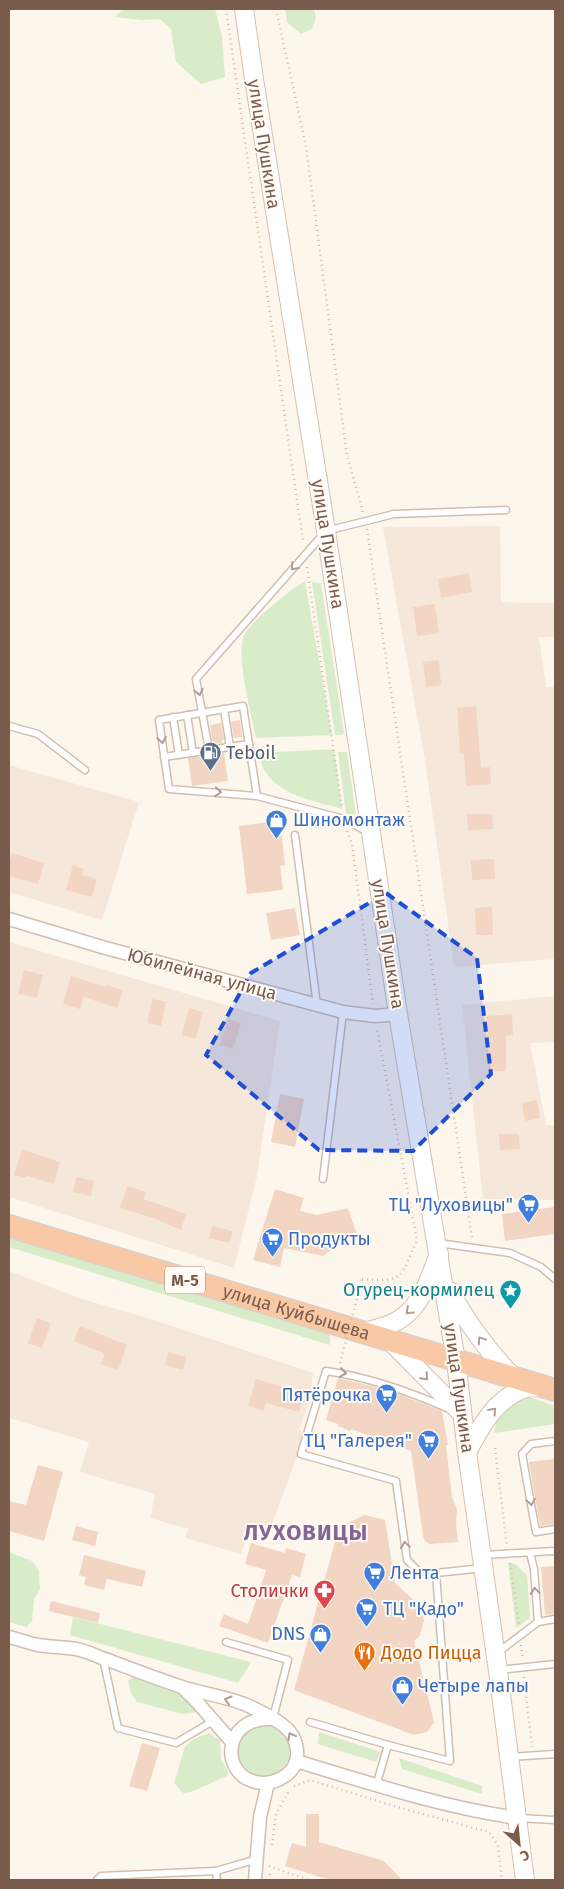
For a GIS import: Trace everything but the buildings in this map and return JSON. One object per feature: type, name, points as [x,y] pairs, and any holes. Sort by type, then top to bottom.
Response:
[{"type":"highway","name":"улица Куйбышева","points":[[9,1226],[549,1389]]},
{"type":"main road","name":"улица Пушкина","points":[[244,9],[326,531],[398,1014],[456,1361],[525,1880]]},
{"type":"main road","points":[[361,1333],[390,1324],[416,1305],[426,1286],[438,1248]]},
{"type":"main road","points":[[443,1280],[460,1310],[487,1350],[513,1377]]},
{"type":"main road","points":[[391,1342],[462,1414]]},
{"type":"main road","points":[[467,1452],[492,1409],[524,1388],[549,1389]]},
{"type":"street","name":"Юбилейная улица","points":[[9,919],[111,949],[343,1012],[375,1016],[398,1014]]},
{"type":"street","points":[[9,1636],[36,1645],[77,1649],[181,1687],[247,1706],[284,1725],[292,1735],[296,1747],[296,1761],[280,1779],[268,1783],[255,1782],[244,1777],[235,1767],[231,1755],[232,1742],[238,1731],[248,1722],[272,1719]]},
{"type":"street","points":[[181,1687],[197,1702],[232,1742]]},
{"type":"street","points":[[296,1761],[376,1786],[484,1813],[517,1818]]},
{"type":"street","points":[[256,1880],[260,1818],[268,1783]]},
{"type":"lane","points":[[209,750],[196,678],[326,531],[394,514],[506,510]]},
{"type":"lane","points":[[257,796],[244,706],[159,720],[169,789],[257,796],[344,819],[371,834]]},
{"type":"lane","points":[[224,709],[230,747]]},
{"type":"lane","points":[[187,715],[193,753]]},
{"type":"lane","points":[[173,717],[179,755]]},
{"type":"lane","points":[[9,726],[38,734],[85,770]]},
{"type":"lane","points":[[164,757],[249,744]]},
{"type":"lane","points":[[294,835],[317,1005]]},
{"type":"lane","points":[[322,1179],[343,1012]]},
{"type":"lane","points":[[438,1248],[473,1248],[510,1253],[540,1267],[555,1279]]},
{"type":"lane","points":[[462,1414],[420,1396],[364,1378],[326,1371],[300,1454],[396,1481],[407,1560],[418,1570],[436,1573],[483,1562],[508,1553],[555,1551]]},
{"type":"lane","points":[[555,1441],[531,1444],[522,1454],[536,1532],[555,1529]]},
{"type":"lane","points":[[530,1553],[534,1569],[538,1622]]},
{"type":"lane","points":[[310,1722],[450,1761],[436,1573]]},
{"type":"lane","points":[[555,1619],[538,1622],[520,1636],[497,1662],[523,1668],[555,1664]]},
{"type":"lane","points":[[226,1642],[288,1660],[272,1719]]},
{"type":"lane","points":[[103,1658],[118,1728],[176,1743],[213,1721]]},
{"type":"lane","points":[[376,1786],[388,1745]]},
{"type":"lane","points":[[509,1758],[555,1754]]},
{"type":"lane","points":[[517,1818],[555,1820]]},
{"type":"lane","points":[[96,1880],[101,1876],[216,1871],[257,1859]]},
{"type":"lane","points":[[216,1871],[217,1880]]},
{"type":"path","points":[[226,9],[344,819],[352,844],[375,1016],[417,1240],[403,1272],[396,1279],[385,1281],[362,1279],[340,1363]]},
{"type":"path","points":[[276,9],[306,146],[347,456],[365,520],[473,1248]]},
{"type":"path","points":[[495,1448],[520,1636],[532,1756]]},
{"type":"path","points":[[272,1849],[276,1814],[290,1787],[310,1780],[394,1806],[489,1832],[498,1845],[502,1880]]},
{"type":"path","points":[[270,1858],[270,1880]]},
{"type":"path","points":[[269,1866],[308,1880]]},
{"type":"highlighted area","points":[[386,893],[477,958],[491,1074],[413,1151],[319,1150],[206,1055],[251,973]]},
{"type":"shaded area","points":[[500,526],[501,602],[555,603],[555,637],[539,637],[546,687],[555,687],[555,959],[454,967],[425,760],[383,527]]},
{"type":"shaded area","points":[[9,765],[139,802],[102,920],[9,892]]},
{"type":"shaded area","points":[[9,942],[280,1021],[257,1176],[234,1268],[9,1197]]},
{"type":"shaded area","points":[[555,996],[555,1042],[530,1043],[546,1125],[555,1126],[555,1200],[483,1199],[462,1005]]},
{"type":"shaded area","points":[[9,1271],[82,1299],[141,1316],[313,1373],[309,1402],[299,1429],[305,1434],[269,1533],[250,1529],[241,1554],[185,1538],[188,1529],[150,1518],[155,1494],[80,1472],[89,1442],[9,1418]]},
{"type":"green space","points":[[123,9],[215,9],[222,37],[225,77],[201,84],[176,62],[171,29],[160,19],[142,20],[115,17]]},
{"type":"green space","points":[[285,9],[314,9],[316,18],[312,29],[301,34],[287,22]]},
{"type":"green space","points":[[305,581],[332,735],[256,738],[243,673],[243,638],[252,624],[280,599]]},
{"type":"green space","points":[[312,582],[321,583],[344,733],[341,735],[335,735]]},
{"type":"green space","points":[[334,749],[342,809],[298,796],[278,785],[263,768],[259,753]]},
{"type":"green space","points":[[338,752],[347,752],[356,815],[346,814]]},
{"type":"green space","points":[[9,1235],[330,1334],[330,1345],[9,1247]]},
{"type":"green space","points":[[529,1397],[555,1406],[555,1424],[494,1433],[497,1415],[513,1401]]},
{"type":"green space","points":[[9,1552],[32,1561],[39,1571],[40,1589],[34,1599],[32,1621],[26,1627],[9,1622]]},
{"type":"green space","points":[[508,1563],[515,1564],[527,1575],[530,1618],[516,1628]]},
{"type":"green space","points":[[73,1617],[251,1662],[238,1683],[70,1635]]},
{"type":"green space","points":[[135,1675],[179,1691],[198,1712],[183,1714],[137,1702],[131,1693],[128,1681]]},
{"type":"green space","points":[[264,1725],[274,1727],[282,1733],[288,1741],[290,1751],[288,1761],[282,1769],[274,1775],[264,1777],[254,1775],[246,1769],[240,1761],[238,1751],[240,1741],[246,1733],[254,1727]]},
{"type":"green space","points":[[319,1732],[381,1752],[376,1762],[318,1744]]},
{"type":"green space","points":[[209,1733],[220,1740],[221,1760],[229,1773],[227,1776],[191,1792],[183,1793],[174,1783],[185,1747],[193,1739]]},
{"type":"green space","points":[[399,1758],[482,1786],[482,1794],[402,1769]]},
{"type":"place","name":"Teboil","points":[[210,772]]},
{"type":"place","name":"Шиномонтаж","points":[[277,839]]},
{"type":"place","name":"ТЦ \"Луховицы\"","points":[[529,1224]]},
{"type":"place","name":"Продукты","points":[[272,1258]]},
{"type":"place","name":"Огурец-кормилец","points":[[510,1309]]},
{"type":"place","name":"Пятёрочка","points":[[387,1414]]},
{"type":"place","name":"ТЦ \"Галерея\"","points":[[428,1460]]},
{"type":"place","name":"Лента","points":[[374,1592]]},
{"type":"place","name":"Столички","points":[[325,1610]]},
{"type":"place","name":"ТЦ \"Кадо\"","points":[[367,1628]]},
{"type":"place","name":"DNS","points":[[321,1653]]},
{"type":"place","name":"Додо Пицца","points":[[365,1672]]},
{"type":"place","name":"Четыре лапы","points":[[402,1705]]},
{"type":"district","name":"ЛУХОВИЦЫ","points":[[306,1532]]}]
